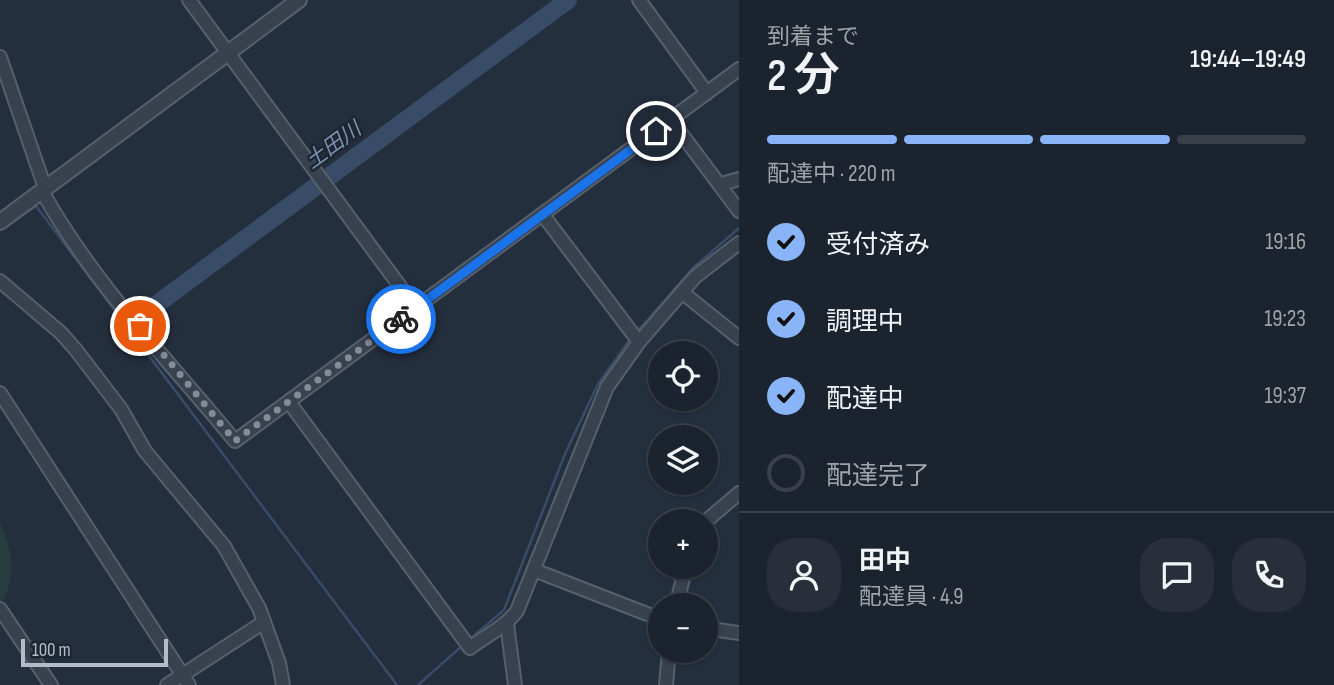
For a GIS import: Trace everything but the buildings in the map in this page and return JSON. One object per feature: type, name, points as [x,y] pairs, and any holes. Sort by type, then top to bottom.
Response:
[{"type":"street","points":[[189,0],[416,309]]},
{"type":"street","points":[[0,222],[299,0]]},
{"type":"street","points":[[639,0],[707,93]]},
{"type":"street","points":[[0,57],[43,190],[59,223],[135,321],[235,441],[739,69]]},
{"type":"street","points":[[671,120],[739,211]]},
{"type":"street","points":[[721,184],[739,179]]},
{"type":"street","points":[[544,215],[639,342]]},
{"type":"street","points":[[289,402],[470,648],[507,624],[517,611],[602,397],[639,342],[695,277],[739,243]]},
{"type":"street","points":[[0,281],[54,327],[76,350],[121,409],[145,451],[224,547],[264,622],[283,685]]},
{"type":"street","points":[[683,293],[739,338]]},
{"type":"street","points":[[0,393],[186,680]]},
{"type":"street","points":[[718,512],[739,493]]},
{"type":"street","points":[[534,570],[648,614]]},
{"type":"street","points":[[0,609],[51,685]]},
{"type":"street","points":[[167,685],[186,680],[264,622]]},
{"type":"street","points":[[507,624],[515,685]]},
{"type":"street","points":[[718,630],[739,633]]},
{"type":"street","points":[[666,685],[668,663]]},
{"type":"green space","points":[[0,523],[9,547],[11,567],[0,611]]},
{"type":"waterway","name":"土田川","points":[[126,327],[568,0]]},
{"type":"waterway","points":[[2,229],[36,206],[397,685]]},
{"type":"waterway","points":[[636,333],[693,268],[739,228]]},
{"type":"waterway","points":[[470,639],[504,610],[565,454],[598,384],[631,338]]},
{"type":"waterway","points":[[11,637],[43,685]]},
{"type":"waterway","points":[[418,685],[462,646]]},
{"type":"way so far","points":[[140,326],[235,441],[317,378],[401,319]]},
{"type":"route","points":[[401,319],[656,131]]}]
